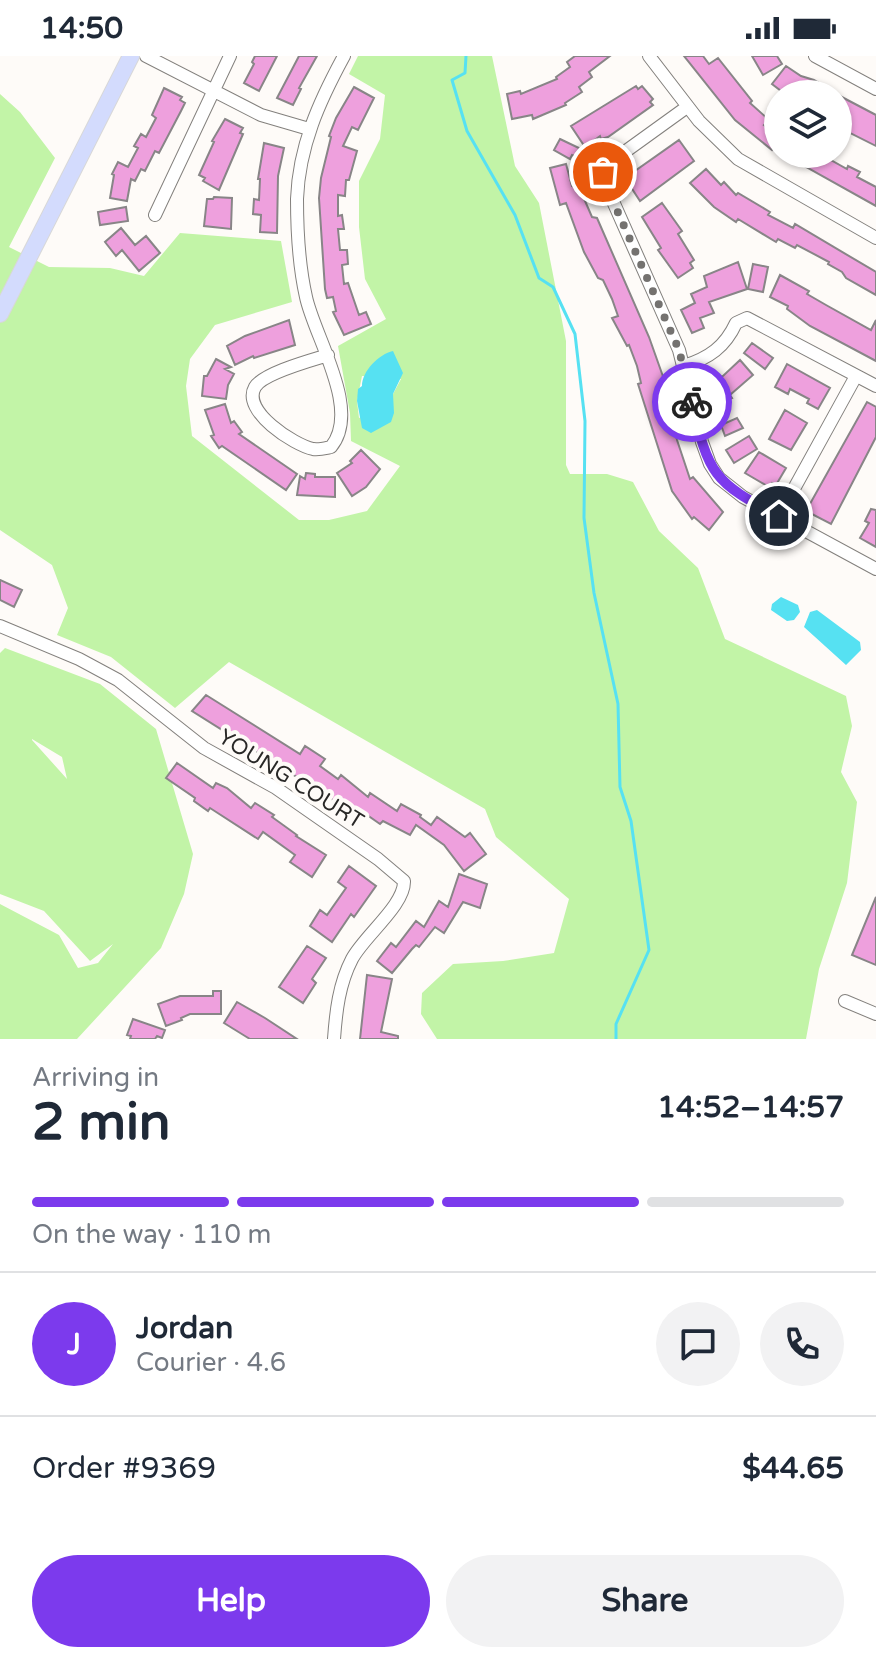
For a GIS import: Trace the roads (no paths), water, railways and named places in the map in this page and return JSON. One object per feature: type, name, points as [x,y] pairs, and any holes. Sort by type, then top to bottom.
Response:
[{"type":"main road","points":[[0,314],[131,56]]},
{"type":"street","points":[[146,56],[261,115],[309,129]]},
{"type":"street","points":[[155,215],[230,56]]},
{"type":"street","points":[[328,355],[264,378],[255,387],[252,397],[258,415],[313,449],[331,447],[340,437],[342,422],[334,371],[328,355],[309,311],[300,246],[298,187],[309,129],[344,56]]},
{"type":"street","points":[[649,56],[687,107],[738,159],[876,238]]},
{"type":"street","points":[[815,56],[876,89]]},
{"type":"street","points":[[687,107],[608,164],[603,172],[604,181],[684,366],[710,464],[730,489],[876,569]]},
{"type":"street","points":[[684,366],[720,348],[729,339],[736,323],[747,318],[876,386]]},
{"type":"street","points":[[779,516],[856,376]]},
{"type":"street","name":"YOUNG COURT","points":[[0,626],[79,659],[118,680],[204,748],[276,788],[378,859],[404,881],[404,890],[398,900],[362,942],[345,974],[337,1002],[334,1039]]},
{"type":"street","points":[[845,1001],[876,1014]]},
{"type":"water","points":[[393,351],[403,373],[393,394],[394,413],[391,422],[371,433],[362,428],[358,389],[372,364]]},
{"type":"water","points":[[781,597],[798,605],[800,612],[794,620],[787,621],[771,610],[772,604]]},
{"type":"water","points":[[817,610],[860,642],[861,650],[846,665],[804,627],[810,612]]},
{"type":"waterway","points":[[466,56],[465,73],[452,80],[467,131],[515,215],[539,278],[553,287],[575,334],[585,421],[584,518],[594,593],[618,704],[620,787],[631,821],[649,950],[616,1024],[616,1039]]}]
